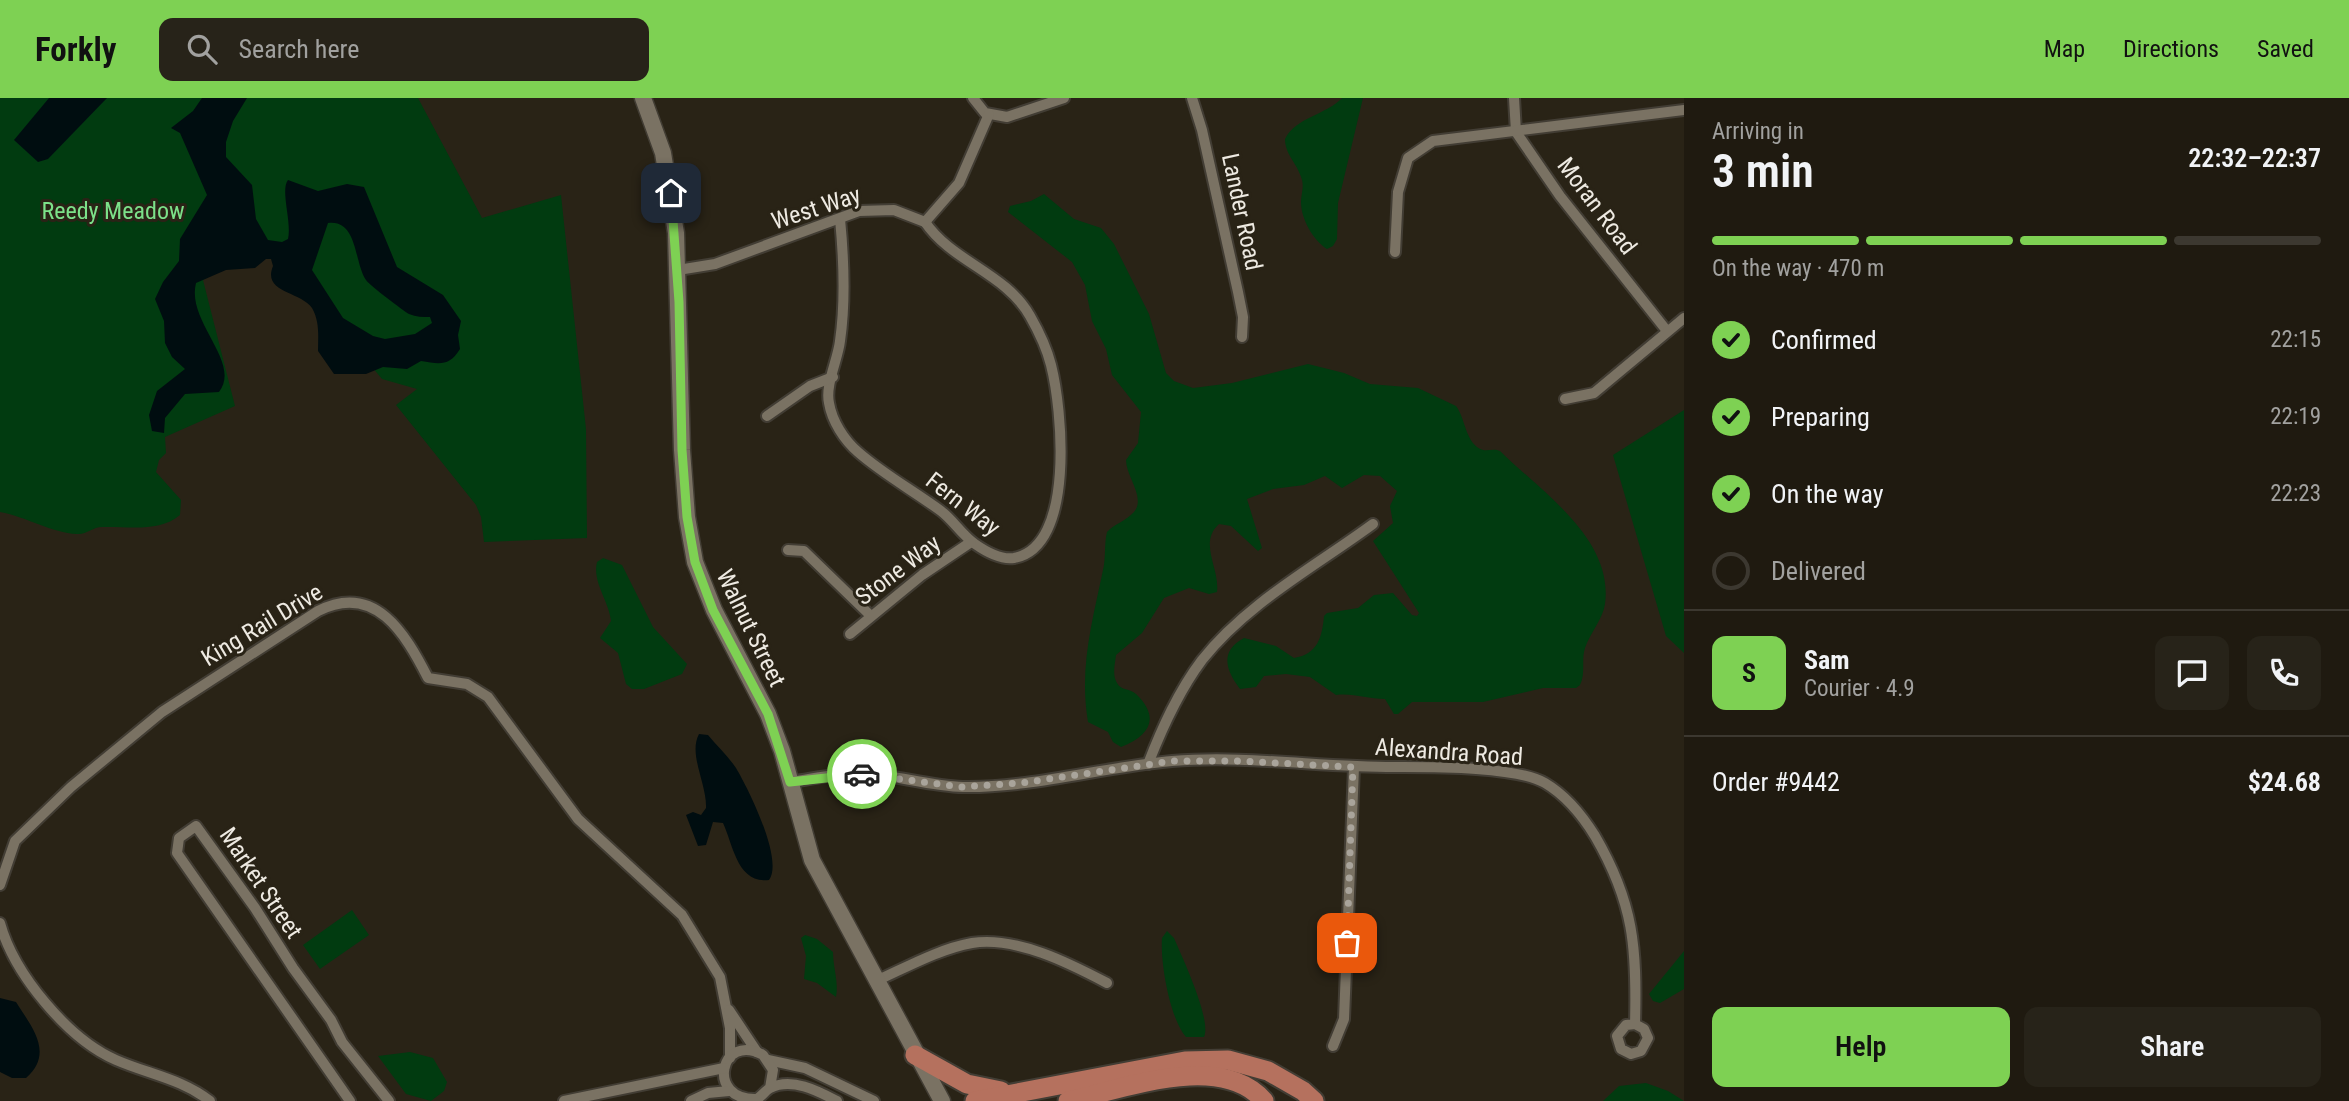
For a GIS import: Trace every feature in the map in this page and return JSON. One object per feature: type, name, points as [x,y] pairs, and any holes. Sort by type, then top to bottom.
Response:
[{"type":"highway","points":[[915,1055],[967,1084],[1013,1091]]},
{"type":"highway","points":[[975,1101],[1013,1091],[1185,1060],[1228,1060],[1268,1071],[1303,1091],[1314,1101]]},
{"type":"highway","points":[[1068,1101],[1180,1077],[1219,1075],[1255,1091],[1264,1101]]},
{"type":"main road","name":"Walnut Street","points":[[643,98],[663,153],[671,193],[678,270],[682,450],[687,517],[695,562],[713,610],[768,714],[812,860],[942,1101]]},
{"type":"street","points":[[973,98],[985,113],[1007,117],[1064,98]]},
{"type":"street","name":"Lander Road","points":[[1192,98],[1205,143],[1238,292],[1242,337]]},
{"type":"street","points":[[1514,98],[1516,132]]},
{"type":"street","points":[[1395,252],[1398,192],[1408,158],[1433,141],[1684,110]]},
{"type":"street","points":[[925,222],[959,183],[989,114]]},
{"type":"street","name":"Moran Road","points":[[1516,132],[1560,196],[1667,331]]},
{"type":"street","name":"West Way","points":[[678,270],[715,264],[859,211],[894,210],[925,222]]},
{"type":"street","name":"Fern Way","points":[[840,219],[845,275],[840,341],[828,401],[840,432],[858,452],[944,513],[971,542],[995,555],[1014,558],[1039,544],[1053,519],[1061,470],[1059,418],[1051,363],[1030,314],[1004,284],[938,242],[925,222]]},
{"type":"street","points":[[1565,399],[1594,393],[1684,318]]},
{"type":"street","points":[[766,416],[810,386],[833,377]]},
{"type":"street","points":[[1148,764],[1165,718],[1202,661],[1237,623],[1373,524]]},
{"type":"street","name":"Stone Way","points":[[850,634],[971,542]]},
{"type":"street","points":[[788,550],[804,551],[871,616]]},
{"type":"street","name":"King Rail Drive","points":[[0,885],[15,841],[71,787],[162,712],[318,611],[332,604],[357,602],[372,606],[392,622],[414,649],[428,678],[467,684],[488,697],[578,819],[682,915],[719,977],[727,1007],[727,1063]]},
{"type":"street","name":"Alexandra Road","points":[[790,782],[856,773],[961,787],[1021,783],[1148,764],[1239,761],[1434,768],[1513,774],[1543,782],[1565,797],[1583,816],[1624,894],[1634,952],[1635,1024]]},
{"type":"street","points":[[1333,1046],[1344,1019],[1353,767]]},
{"type":"street","name":"Market Street","points":[[350,1101],[177,853],[179,838],[196,826],[331,1020],[342,1042],[390,1101]]},
{"type":"street","points":[[0,923],[23,970],[61,1021],[77,1036],[113,1059],[176,1081],[210,1101]]},
{"type":"street","points":[[876,981],[958,946],[976,942],[1020,948],[1078,968],[1107,982]]},
{"type":"street","name":"King Rail Drive","points":[[727,1007],[757,1052]]},
{"type":"street","points":[[564,1101],[727,1063],[744,1051],[757,1052],[768,1060],[805,1068],[874,1101]]},
{"type":"street","points":[[766,1094],[773,1070],[768,1060]]},
{"type":"street","points":[[727,1063],[724,1080],[735,1097]]},
{"type":"street","points":[[691,1101],[708,1094],[747,1100],[792,1084],[812,1088],[837,1101]]},
{"type":"green space","name":"Reedy Meadow","points":[[0,98],[418,98],[482,218],[561,195],[586,429],[587,538],[484,542],[481,517],[476,505],[396,405],[417,389],[382,379],[285,263],[252,251],[203,280],[235,406],[165,437],[166,453],[159,460],[156,472],[181,500],[180,515],[172,521],[153,526],[102,527],[77,534],[58,531],[0,512]]},
{"type":"green space","points":[[1342,98],[1363,98],[1338,203],[1337,239],[1333,246],[1327,249],[1313,235],[1306,222],[1301,199],[1302,180],[1287,150],[1285,139],[1296,126]]},
{"type":"green space","points":[[1044,194],[1074,219],[1101,228],[1114,244],[1149,314],[1166,373],[1174,381],[1193,388],[1232,383],[1308,364],[1344,373],[1370,384],[1418,388],[1456,406],[1469,437],[1477,447],[1500,451],[1553,499],[1586,537],[1598,558],[1605,580],[1605,604],[1585,648],[1580,685],[1576,688],[1543,688],[1483,702],[1412,702],[1398,714],[1394,714],[1385,699],[1336,695],[1310,677],[1286,674],[1264,676],[1256,687],[1240,689],[1227,662],[1231,649],[1244,638],[1276,646],[1294,658],[1309,653],[1314,648],[1327,613],[1358,608],[1374,595],[1393,593],[1412,615],[1417,616],[1419,613],[1373,541],[1393,523],[1390,506],[1397,491],[1380,476],[1364,475],[1342,488],[1325,476],[1304,485],[1273,489],[1247,499],[1262,548],[1258,551],[1231,526],[1219,524],[1210,539],[1217,592],[1209,594],[1189,588],[1164,598],[1142,633],[1116,655],[1115,680],[1121,687],[1136,694],[1148,710],[1149,725],[1145,731],[1121,747],[1113,742],[1108,732],[1088,722],[1086,664],[1104,565],[1106,537],[1107,532],[1131,515],[1137,506],[1137,493],[1126,460],[1138,443],[1141,412],[1112,375],[1106,349],[1092,321],[1085,285],[1072,262],[1008,212],[1010,206],[1031,201]]},
{"type":"green space","points":[[1684,410],[1684,653],[1666,636],[1613,455]]},
{"type":"green space","points":[[603,558],[622,565],[653,627],[687,664],[682,674],[644,689],[632,689],[626,684],[618,653],[600,638],[611,621],[597,577],[597,562]]},
{"type":"green space","points":[[352,910],[369,935],[320,969],[303,945]]},
{"type":"green space","points":[[1167,931],[1174,938],[1195,988],[1204,1017],[1204,1037],[1186,1037],[1175,1017],[1167,990],[1163,961],[1162,938]]},
{"type":"green space","points":[[805,935],[817,939],[833,952],[836,997],[817,983],[804,979],[806,956],[801,938]]},
{"type":"green space","points":[[1684,951],[1684,989],[1660,1003],[1653,1001],[1649,994]]},
{"type":"green space","points":[[410,1052],[433,1058],[447,1082],[444,1091],[431,1101],[406,1094],[378,1056]]},
{"type":"green space","points":[[1646,1083],[1668,1091],[1684,1101],[1603,1101],[1619,1086]]},
{"type":"shaded area","points":[[49,98],[107,98],[48,159],[38,162],[14,140]]},
{"type":"shaded area","points":[[202,98],[247,98],[233,121],[226,142],[226,157],[252,185],[256,219],[268,240],[282,242],[288,239],[285,191],[288,180],[318,191],[347,184],[364,187],[397,267],[443,295],[461,321],[458,335],[460,349],[456,355],[443,363],[421,361],[407,369],[383,367],[366,374],[334,374],[318,351],[315,313],[306,302],[277,287],[271,275],[271,259],[266,259],[255,268],[226,270],[196,283],[195,298],[199,312],[224,368],[224,380],[219,392],[185,394],[165,418],[164,433],[152,431],[149,415],[157,391],[185,369],[172,357],[165,343],[164,321],[155,299],[163,282],[179,261],[180,239],[207,195],[180,133],[171,128],[193,111]],"holes":[[[328,223],[338,224],[350,235],[366,280],[409,314],[430,317],[432,323],[415,334],[385,339],[373,336],[343,318],[312,270]]]},
{"type":"shaded area","points":[[699,734],[708,735],[726,755],[748,791],[763,824],[772,857],[769,880],[758,880],[743,869],[723,823],[713,822],[706,845],[698,846],[686,815],[693,812],[701,815],[706,808],[696,751]]},
{"type":"shaded area","points":[[0,998],[16,1002],[38,1040],[39,1059],[35,1069],[26,1078],[12,1078],[0,1072]]},
{"type":"way so far","points":[[862,774],[961,787],[1021,783],[1173,761],[1239,761],[1353,767],[1347,943]]},
{"type":"route","points":[[671,193],[679,302],[682,450],[687,517],[695,562],[713,610],[768,714],[790,782],[862,774]]}]
